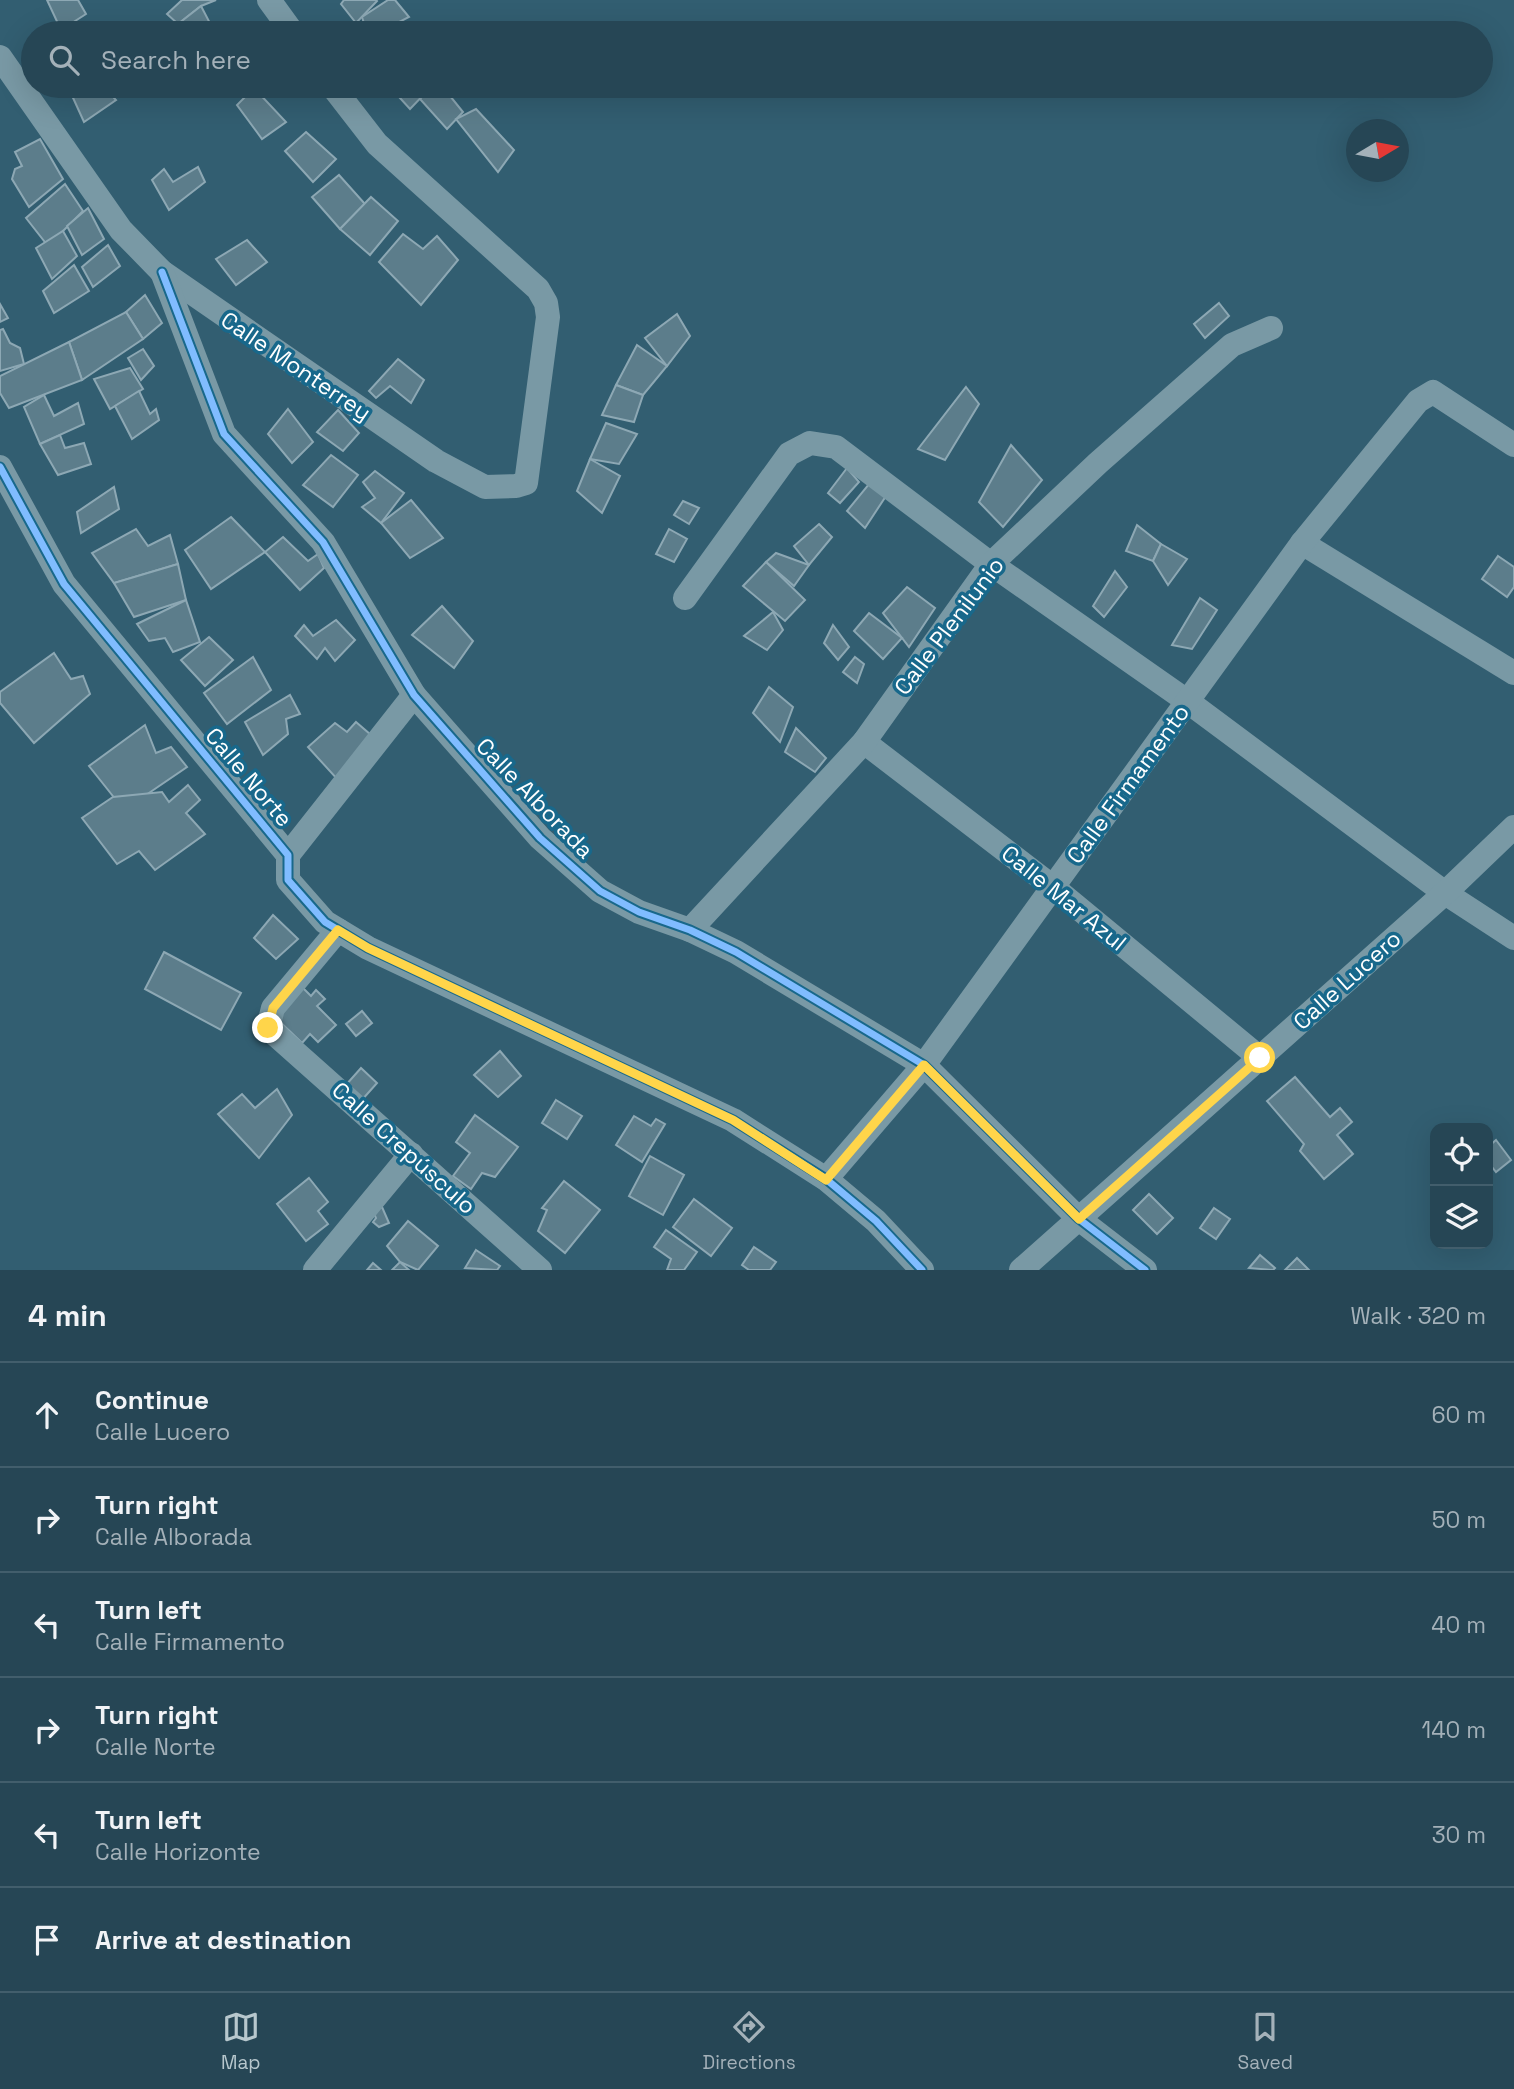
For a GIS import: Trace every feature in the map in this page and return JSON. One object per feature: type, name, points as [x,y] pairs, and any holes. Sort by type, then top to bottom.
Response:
[{"type":"street","points":[[269,0],[284,21]]},
{"type":"street","name":"Calle Monterrey","points":[[0,57],[21,87]]},
{"type":"street","name":"Calle Monterrey","points":[[29,98],[121,230],[162,272],[436,461],[485,487],[526,483],[548,317],[546,303],[538,289],[377,144],[341,98]]},
{"type":"street","name":"Calle Alborada","points":[[162,272],[224,434],[323,542],[414,695],[540,838],[600,891],[639,912],[690,930],[736,952],[924,1065],[1079,1219],[1145,1270]]},
{"type":"street","name":"Calle Plenilunio","points":[[690,930],[864,742],[991,564],[1232,345],[1271,328]]},
{"type":"street","name":"Calle Firmamento","points":[[826,1180],[924,1065],[1302,543],[1418,401],[1433,392],[1514,445]]},
{"type":"street","points":[[685,598],[789,454],[810,443],[836,447],[991,564],[1187,701],[1445,893],[1514,938]]},
{"type":"street","name":"Calle Norte","points":[[0,467],[64,584],[288,855],[288,880],[325,922],[368,948],[733,1120],[826,1180],[876,1222],[922,1270]]},
{"type":"street","points":[[1302,543],[1514,673]]},
{"type":"street","points":[[288,855],[414,695]]},
{"type":"street","name":"Calle Mar Azul","points":[[864,742],[1053,887],[1260,1058]]},
{"type":"street","name":"Calle Lucero","points":[[1021,1270],[1445,893],[1514,827]]},
{"type":"street","name":"Calle Crepúsculo","points":[[338,930],[273,1008],[268,1028],[540,1270]]},
{"type":"street","points":[[315,1270],[411,1154]]},
{"type":"building","points":[[47,0],[78,0],[86,14],[75,21],[57,21]]},
{"type":"building","points":[[182,0],[216,0],[201,6],[182,21],[175,21],[167,14]]},
{"type":"building","points":[[344,0],[377,1],[358,21],[354,21],[341,4]]},
{"type":"building","points":[[388,0],[395,0],[409,17],[401,21],[363,21],[362,17]]},
{"type":"building","points":[[201,6],[209,21],[182,21]]},
{"type":"building","points":[[73,98],[116,100],[84,122]]},
{"type":"building","points":[[244,98],[263,98],[286,122],[262,139],[237,105]]},
{"type":"building","points":[[400,98],[421,98],[410,109]]},
{"type":"building","points":[[452,98],[463,112],[447,129],[420,99]]},
{"type":"building","points":[[476,109],[514,150],[498,172],[456,119]]},
{"type":"building","points":[[306,132],[336,159],[313,182],[285,151]]},
{"type":"building","points":[[40,139],[63,179],[29,207],[12,179],[15,169],[22,166],[15,152]]},
{"type":"building","points":[[198,167],[205,182],[169,210],[152,180],[164,169],[173,182]]},
{"type":"building","points":[[339,175],[365,204],[340,229],[312,197]]},
{"type":"building","points":[[65,184],[83,211],[48,246],[26,218]]},
{"type":"building","points":[[371,197],[398,221],[370,255],[340,229]]},
{"type":"building","points":[[88,208],[104,239],[82,255],[67,226]]},
{"type":"building","points":[[63,231],[77,256],[52,279],[36,248]]},
{"type":"building","points":[[403,234],[423,249],[437,236],[458,260],[421,305],[379,262]]},
{"type":"building","points":[[247,240],[267,262],[236,285],[216,259]]},
{"type":"building","points":[[108,245],[120,266],[93,287],[82,267]]},
{"type":"building","points":[[74,265],[89,291],[54,313],[43,291]]},
{"type":"building","points":[[145,295],[162,323],[143,339],[126,312]]},
{"type":"building","points":[[1219,303],[1229,316],[1205,338],[1194,324]]},
{"type":"building","points":[[0,304],[8,318],[0,322]]},
{"type":"building","points":[[126,312],[143,339],[82,380],[69,342]]},
{"type":"building","points":[[677,314],[690,336],[667,366],[645,338]]},
{"type":"building","points":[[3,329],[10,343],[20,348],[24,364],[0,371],[0,330]]},
{"type":"building","points":[[69,342],[82,380],[9,408],[0,393],[0,376]]},
{"type":"building","points":[[637,345],[667,366],[643,395],[616,385]]},
{"type":"building","points":[[143,349],[154,366],[141,380],[128,358]]},
{"type":"building","points":[[398,359],[424,380],[411,403],[390,386],[376,398],[369,391]]},
{"type":"building","points":[[130,368],[143,389],[110,409],[94,379]]},
{"type":"building","points":[[616,385],[643,395],[634,422],[602,415]]},
{"type":"building","points":[[966,387],[979,404],[945,460],[918,449]]},
{"type":"building","points":[[139,391],[150,414],[156,409],[159,420],[132,439],[115,406]]},
{"type":"building","points":[[44,395],[54,416],[78,403],[84,424],[40,444],[24,407]]},
{"type":"building","points":[[288,409],[313,442],[292,463],[268,434]]},
{"type":"building","points":[[338,410],[359,433],[343,451],[317,432]]},
{"type":"building","points":[[606,423],[637,434],[619,464],[590,459]]},
{"type":"building","points":[[60,435],[65,448],[84,443],[91,464],[58,475],[40,444]]},
{"type":"building","points":[[1011,445],[1042,480],[1003,527],[979,502]]},
{"type":"building","points":[[331,455],[358,475],[333,507],[303,485]]},
{"type":"building","points":[[590,459],[620,476],[602,513],[577,491]]},
{"type":"building","points":[[847,468],[859,482],[840,503],[828,493]]},
{"type":"building","points":[[375,471],[404,493],[381,523],[362,507],[375,498],[363,482]]},
{"type":"building","points":[[869,484],[886,496],[865,528],[847,511]]},
{"type":"building","points":[[114,487],[119,509],[81,533],[77,512]]},
{"type":"building","points":[[411,500],[443,538],[410,558],[381,523]]},
{"type":"building","points":[[683,501],[699,508],[689,524],[674,515]]},
{"type":"building","points":[[231,517],[265,552],[211,589],[185,550]]},
{"type":"building","points":[[819,524],[832,537],[809,565],[794,546]]},
{"type":"building","points":[[1137,525],[1161,544],[1153,561],[1126,551]]},
{"type":"building","points":[[136,529],[148,546],[170,535],[178,564],[114,583],[92,553]]},
{"type":"building","points":[[669,529],[687,539],[674,562],[656,554]]},
{"type":"building","points":[[283,537],[308,561],[318,554],[324,568],[300,590],[265,552]]},
{"type":"building","points":[[1161,544],[1187,559],[1168,585],[1153,561]]},
{"type":"building","points":[[776,553],[809,565],[794,586],[766,562]]},
{"type":"building","points":[[1498,556],[1514,567],[1514,587],[1507,597],[1482,579]]},
{"type":"building","points":[[766,562],[805,600],[785,621],[743,586]]},
{"type":"building","points":[[178,564],[186,600],[134,617],[114,583]]},
{"type":"building","points":[[1115,571],[1127,587],[1104,617],[1093,606]]},
{"type":"building","points":[[907,587],[935,608],[909,647],[883,613]]},
{"type":"building","points":[[1200,598],[1217,610],[1192,649],[1172,645]]},
{"type":"building","points":[[186,600],[200,642],[173,652],[165,638],[149,641],[137,624]]},
{"type":"building","points":[[442,606],[473,641],[454,668],[412,635]]},
{"type":"building","points":[[773,612],[783,630],[767,650],[744,636]]},
{"type":"building","points":[[869,613],[902,638],[883,659],[854,631]]},
{"type":"building","points":[[336,620],[355,640],[335,661],[325,648],[317,659],[295,636],[304,625],[313,636]]},
{"type":"building","points":[[833,625],[849,647],[838,660],[824,643]]},
{"type":"building","points":[[209,637],[233,660],[205,686],[181,660]]},
{"type":"building","points":[[54,653],[71,679],[83,676],[90,694],[34,743],[0,703],[0,692]]},
{"type":"building","points":[[253,657],[271,690],[227,724],[204,693]]},
{"type":"building","points":[[855,657],[864,664],[857,683],[843,672]]},
{"type":"building","points":[[769,687],[793,707],[780,742],[753,713]]},
{"type":"building","points":[[290,695],[300,714],[286,719],[288,734],[263,755],[245,722]]},
{"type":"building","points":[[356,722],[371,735],[338,780],[308,747],[335,723],[347,732]]},
{"type":"building","points":[[145,725],[156,753],[171,747],[187,767],[124,810],[89,766]]},
{"type":"building","points":[[796,728],[826,758],[815,772],[785,752]]},
{"type":"building","points":[[188,785],[200,800],[186,813],[205,834],[155,870],[139,851],[117,864],[82,818],[113,797],[162,792],[169,802]]},
{"type":"building","points":[[273,915],[298,939],[276,959],[254,938]]},
{"type":"building","points":[[164,952],[241,993],[221,1030],[145,989]]},
{"type":"building","points":[[302,987],[311,996],[316,990],[325,999],[317,1006],[336,1025],[318,1042],[310,1034],[302,1043],[274,1016]]},
{"type":"building","points":[[362,1011],[372,1023],[356,1036],[346,1024]]},
{"type":"building","points":[[500,1051],[521,1076],[498,1097],[474,1075]]},
{"type":"building","points":[[361,1068],[377,1083],[361,1101],[345,1086]]},
{"type":"building","points":[[1295,1077],[1330,1117],[1340,1108],[1352,1122],[1337,1135],[1353,1154],[1324,1179],[1300,1151],[1304,1144],[1267,1101]]},
{"type":"building","points":[[277,1089],[292,1115],[259,1158],[218,1114],[242,1094],[255,1108]]},
{"type":"building","points":[[556,1100],[582,1116],[567,1139],[542,1123]]},
{"type":"building","points":[[475,1115],[518,1147],[495,1177],[482,1173],[471,1189],[453,1176],[470,1153],[456,1142]]},
{"type":"building","points":[[634,1116],[651,1126],[656,1119],[665,1124],[642,1162],[616,1145]]},
{"type":"building","points":[[1496,1140],[1511,1160],[1496,1172],[1493,1168],[1493,1143]]},
{"type":"building","points":[[650,1156],[684,1175],[663,1215],[629,1196]]},
{"type":"building","points":[[309,1178],[328,1202],[318,1211],[328,1224],[306,1241],[277,1204]]},
{"type":"building","points":[[564,1181],[600,1210],[565,1253],[538,1231],[547,1210],[542,1208]]},
{"type":"building","points":[[1149,1194],[1173,1218],[1157,1234],[1133,1210]]},
{"type":"building","points":[[694,1199],[732,1228],[711,1256],[673,1227]]},
{"type":"building","points":[[382,1207],[389,1223],[379,1227],[373,1222],[376,1218],[373,1211]]},
{"type":"building","points":[[1214,1208],[1230,1219],[1216,1239],[1200,1228]]},
{"type":"building","points":[[408,1221],[438,1246],[418,1270],[400,1262],[387,1246]]},
{"type":"building","points":[[666,1230],[697,1252],[684,1270],[667,1270],[671,1259],[654,1247]]},
{"type":"building","points":[[754,1247],[776,1262],[770,1270],[749,1270],[742,1265]]},
{"type":"building","points":[[476,1250],[500,1266],[497,1270],[465,1268]]},
{"type":"building","points":[[1260,1255],[1275,1268],[1273,1270],[1249,1268]]},
{"type":"building","points":[[1297,1258],[1309,1270],[1285,1270]]},
{"type":"building","points":[[400,1262],[409,1270],[392,1270]]},
{"type":"building","points":[[373,1263],[381,1270],[367,1270]]},
{"type":"cycle path","points":[[162,272],[224,434],[323,542],[414,695],[540,838],[600,891],[639,912],[690,930],[736,952],[924,1065],[1079,1219],[1145,1270]]},
{"type":"cycle path","points":[[0,467],[64,584],[288,855],[288,880],[325,922],[368,948],[733,1120],[826,1179],[876,1221],[922,1270]]},
{"type":"route","points":[[268,1028],[273,1008],[338,930],[368,948],[733,1120],[826,1180],[924,1065],[1079,1219],[1260,1058]]}]
